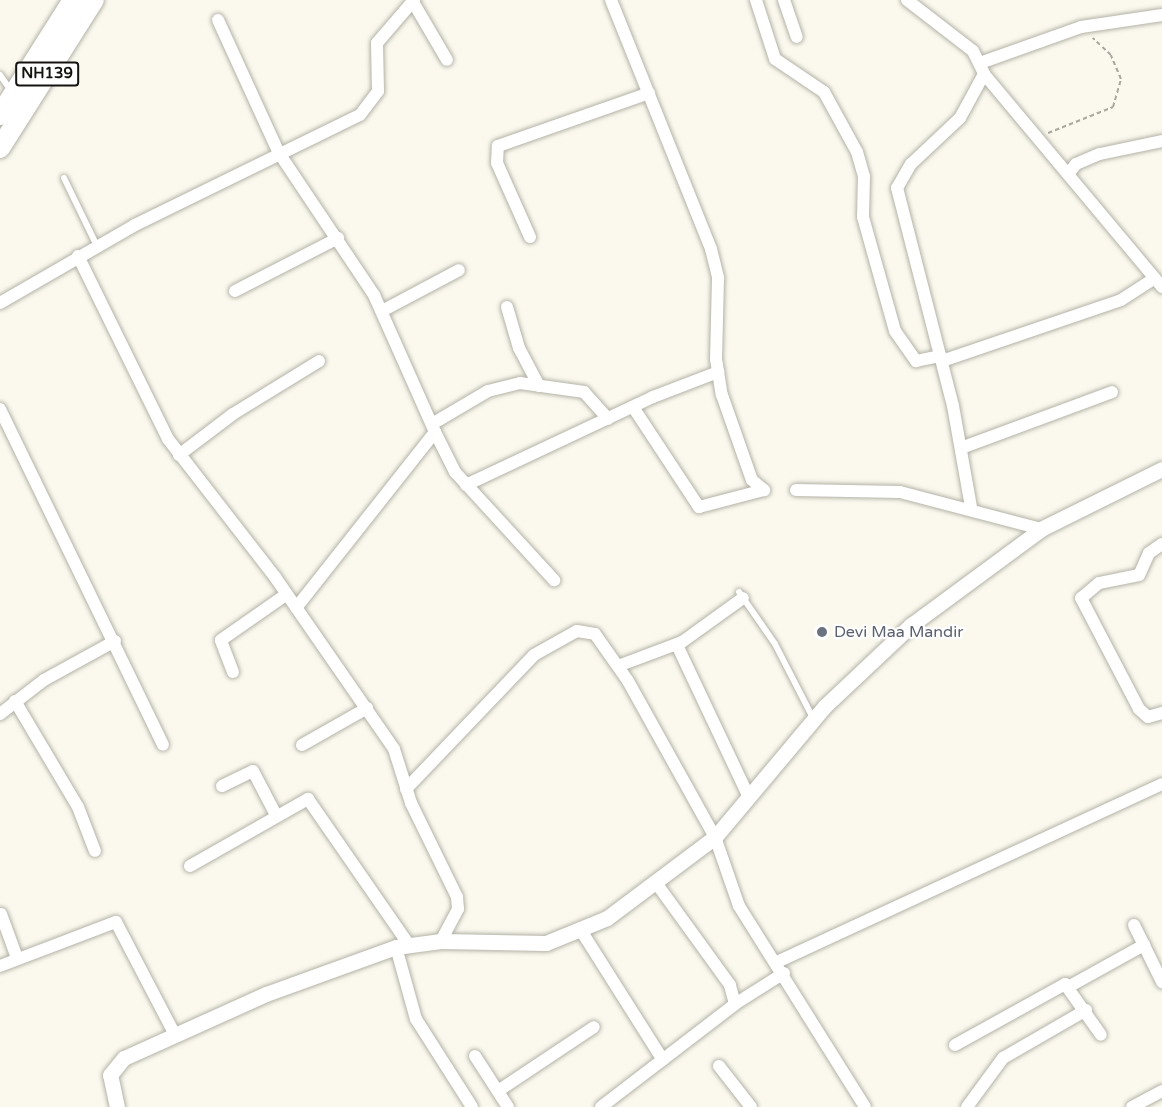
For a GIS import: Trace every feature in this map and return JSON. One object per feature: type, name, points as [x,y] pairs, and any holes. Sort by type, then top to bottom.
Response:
[{"type":"highway","name":"NH139","points":[[0,114],[73,0]]},
{"type":"highway","name":"NH139","points":[[0,147],[13,96],[94,0]]},
{"type":"street","points":[[611,0],[715,263],[718,372],[747,469],[764,490],[699,507],[633,407]]},
{"type":"street","points":[[756,0],[775,59],[824,92],[857,152],[864,176],[863,217],[895,332],[916,361],[941,358],[1121,300],[1158,283],[952,30],[907,0]]},
{"type":"street","points":[[784,0],[797,37]]},
{"type":"street","points":[[0,303],[78,256],[369,108],[378,91],[377,42],[413,1],[447,60]]},
{"type":"street","points":[[971,507],[941,358],[897,188],[911,164],[960,118],[982,69],[1081,27],[1162,15]]},
{"type":"street","points":[[218,20],[279,153],[338,238],[382,311],[433,428],[466,485],[554,580]]},
{"type":"street","points":[[530,237],[497,163],[498,146],[649,93]]},
{"type":"street","points":[[1068,174],[1076,164],[1100,154],[1162,141]]},
{"type":"street","points":[[235,291],[338,238]]},
{"type":"street","points":[[78,256],[135,382],[179,455],[287,594],[394,749],[406,789],[457,897],[458,909],[441,941]]},
{"type":"street","points":[[382,311],[459,270]]},
{"type":"street","points":[[507,308],[519,348],[539,386]]},
{"type":"street","points":[[179,455],[233,414],[319,361]]},
{"type":"street","points":[[466,485],[633,407],[718,372]]},
{"type":"street","points":[[297,608],[433,428],[499,387],[539,386],[584,392],[608,419]]},
{"type":"street","points":[[960,448],[1112,392]]},
{"type":"street","points":[[0,409],[115,641],[163,744]]},
{"type":"street","points":[[117,1107],[110,1075],[114,1066],[174,1033],[403,946],[441,941],[546,943],[582,932],[657,884],[715,837],[813,718],[911,625],[1041,529],[1162,468]]},
{"type":"street","points":[[796,490],[900,492],[971,507],[1041,529]]},
{"type":"street","points":[[1162,544],[1149,553],[1139,575],[1099,583],[1082,598],[1139,709],[1148,717],[1162,713]]},
{"type":"street","points":[[233,672],[222,640],[287,594]]},
{"type":"street","points":[[618,666],[677,645],[741,595]]},
{"type":"street","points":[[406,789],[499,687],[552,643],[586,630],[618,666],[715,837],[729,887],[866,1107]]},
{"type":"street","points":[[0,714],[15,701],[115,641]]},
{"type":"street","points":[[677,645],[748,795]]},
{"type":"street","points":[[15,701],[78,807],[95,851]]},
{"type":"street","points":[[302,745],[367,708]]},
{"type":"street","points":[[222,786],[253,771],[275,813]]},
{"type":"street","points":[[777,962],[1162,784]]},
{"type":"street","points":[[190,866],[298,799],[315,803],[403,946],[416,1019],[472,1107]]},
{"type":"street","points":[[657,884],[730,985],[735,1004]]},
{"type":"street","points":[[1,914],[17,958]]},
{"type":"street","points":[[0,966],[116,922],[174,1033]]},
{"type":"street","points":[[1134,925],[1162,982]]},
{"type":"street","points":[[582,932],[663,1060]]},
{"type":"street","points":[[956,1045],[1144,945]]},
{"type":"street","points":[[602,1107],[735,1004],[784,973]]},
{"type":"street","points":[[1070,986],[1101,1035]]},
{"type":"street","points":[[967,1107],[1003,1058],[1086,1010]]},
{"type":"street","points":[[498,1091],[594,1027]]},
{"type":"street","points":[[475,1056],[508,1107]]},
{"type":"street","points":[[719,1066],[751,1107]]},
{"type":"street","points":[[1132,1107],[1162,1091]]},
{"type":"lane","points":[[0,75],[13,96]]},
{"type":"lane","points":[[64,178],[97,246]]},
{"type":"lane","points":[[741,595],[813,718]]},
{"type":"path","points":[[1036,136],[1103,115],[1113,107],[1121,79],[1116,64],[1081,27]]},
{"type":"place","name":"Devi Maa Mandir","points":[[822,632]]}]
